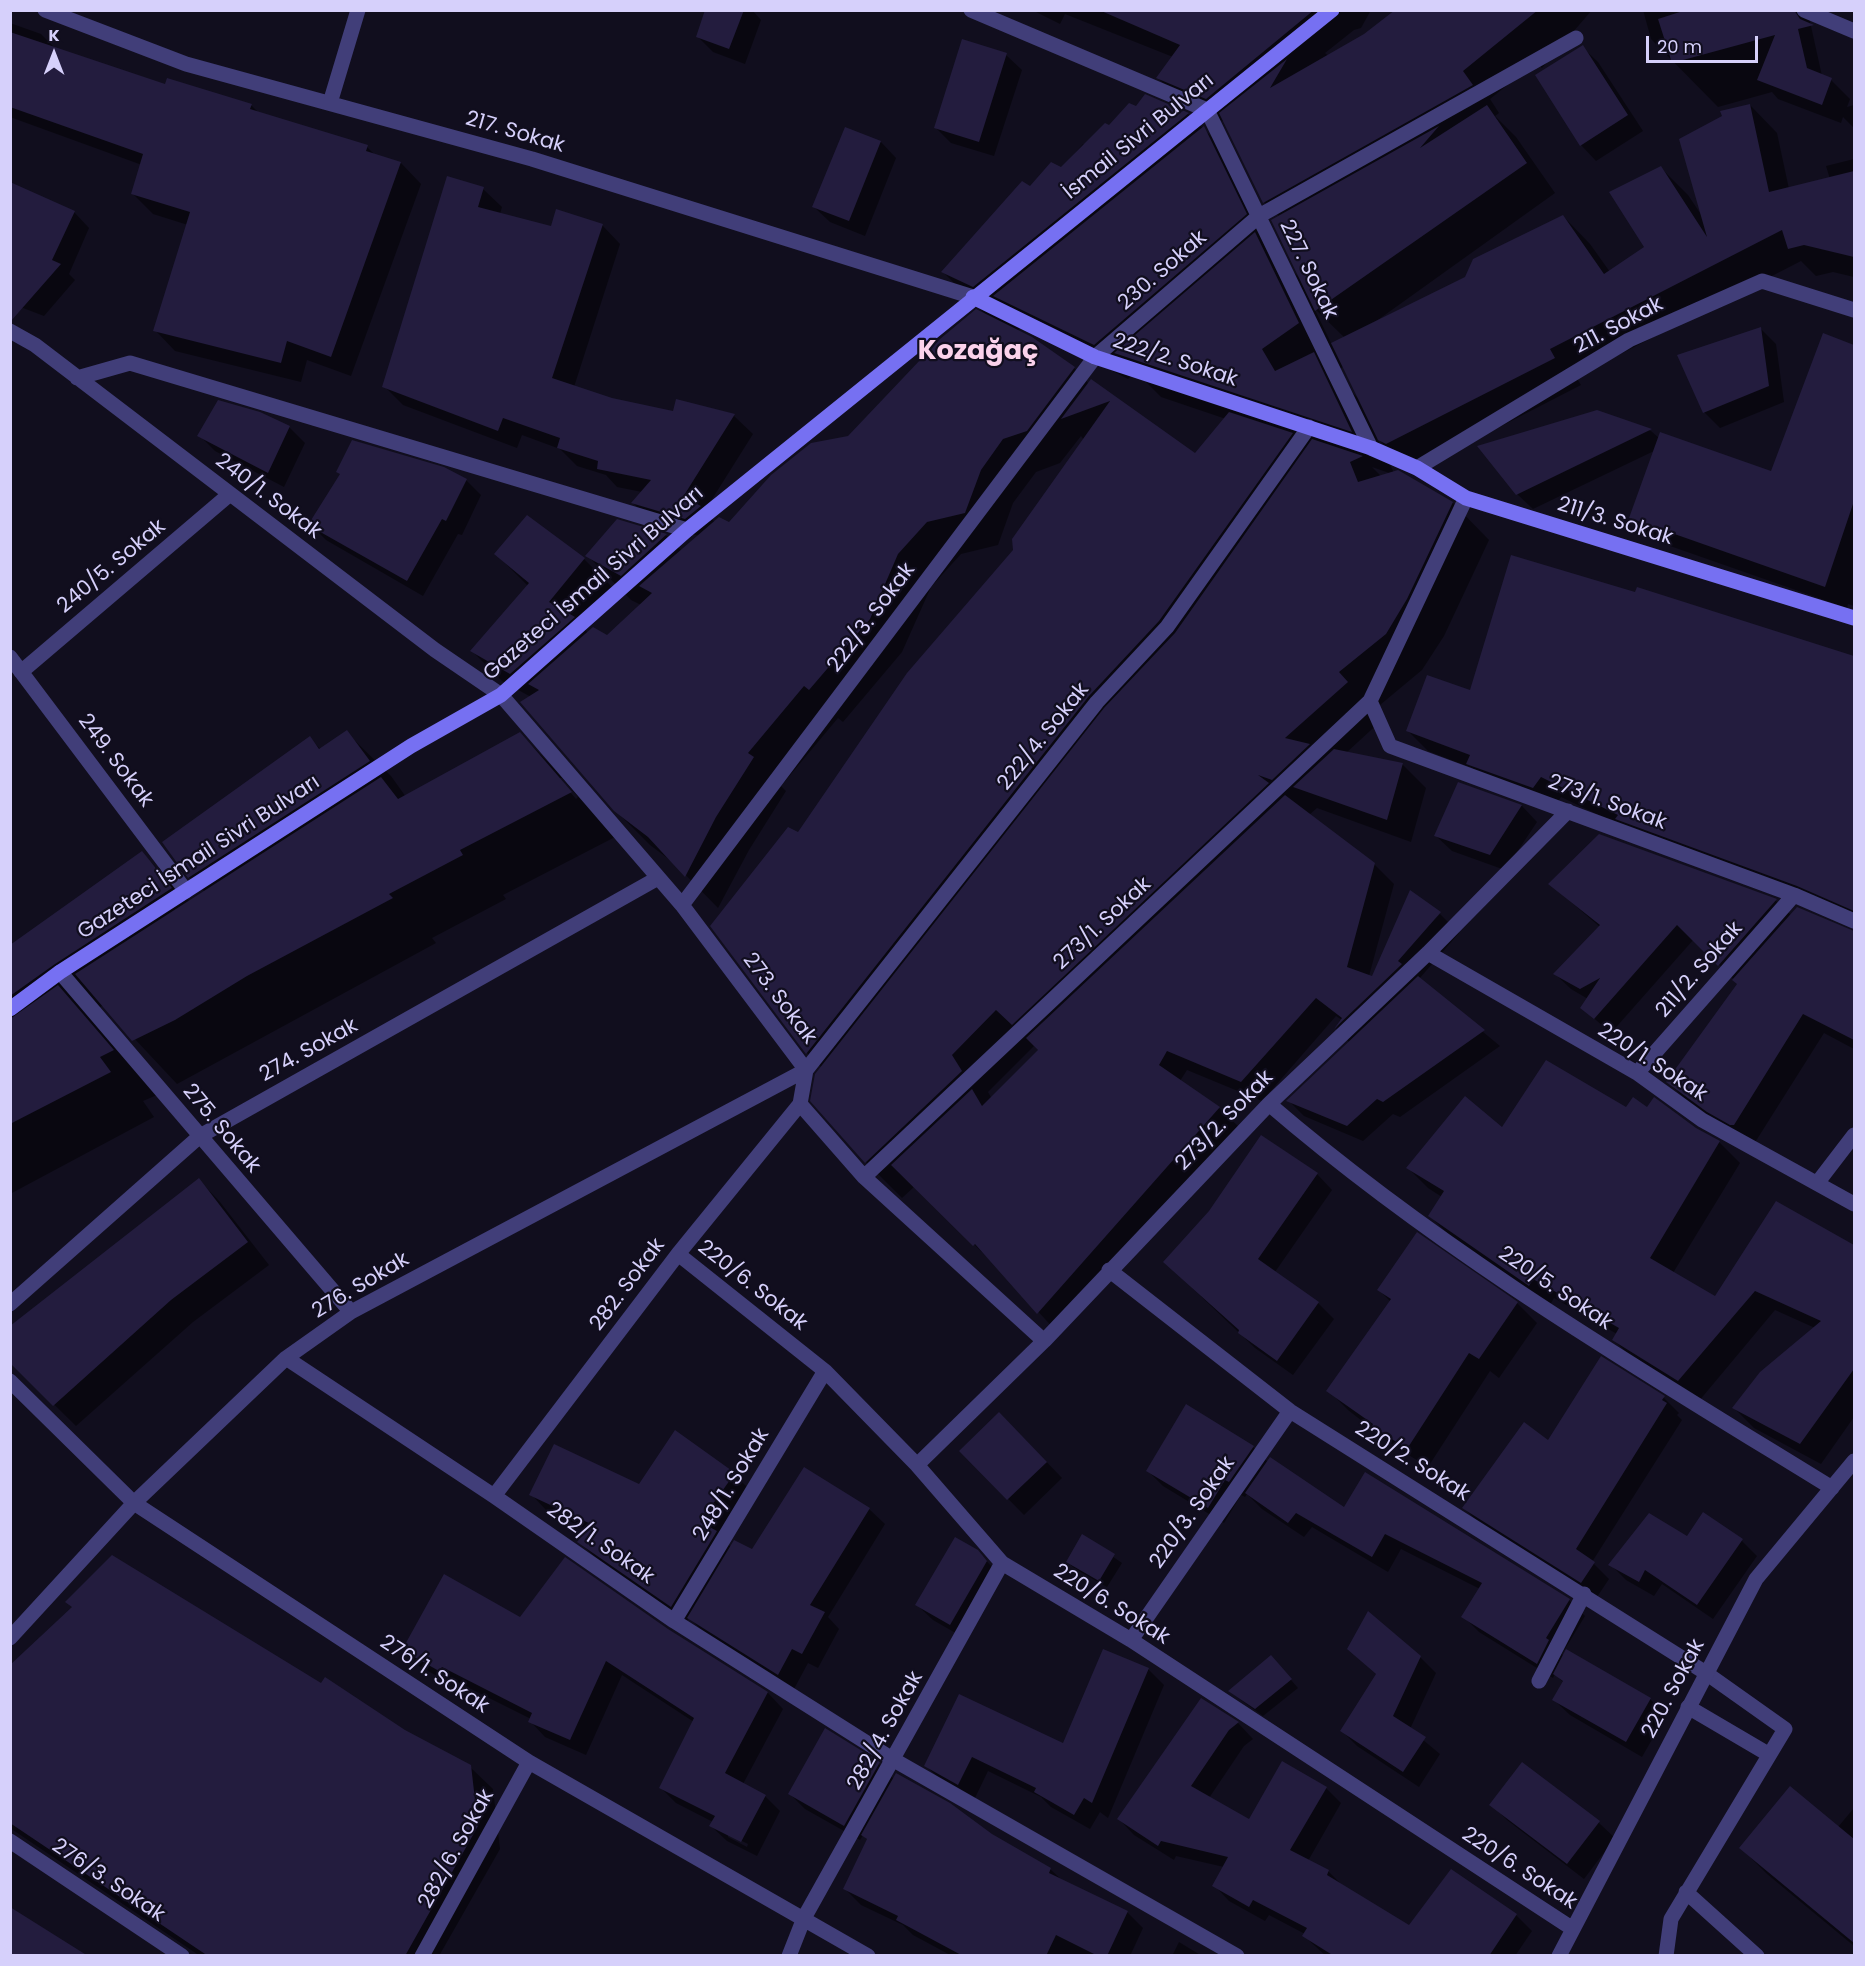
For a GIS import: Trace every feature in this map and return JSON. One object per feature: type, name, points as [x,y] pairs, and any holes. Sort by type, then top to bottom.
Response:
[{"type":"main road","name":"İsmail Sivri Bulvarı","points":[[973,297],[1332,10]]},
{"type":"main road","name":"222/2. Sokak","points":[[973,297],[1095,357],[1371,448]]},
{"type":"main road","name":"Gazeteci İsmail Sivri Bulvarı","points":[[10,1009],[60,972],[411,746],[501,694],[687,530],[973,297]]},
{"type":"main road","name":"211/3. Sokak","points":[[1371,448],[1418,468],[1466,498],[1854,618]]},
{"type":"street","name":"217. Sokak","points":[[45,10],[186,64],[532,159],[973,297]]},
{"type":"street","points":[[330,103],[358,10]]},
{"type":"street","points":[[971,10],[1207,110]]},
{"type":"street","points":[[1804,10],[1854,31]]},
{"type":"street","name":"230. Sokak","points":[[1095,357],[1259,216],[1576,38]]},
{"type":"street","name":"227. Sokak","points":[[1207,110],[1371,448]]},
{"type":"street","name":"211. Sokak","points":[[1418,468],[1629,340],[1762,281],[1854,310]]},
{"type":"street","name":"240/1. Sokak","points":[[10,331],[34,345],[435,650],[501,694]]},
{"type":"street","name":"222/3. Sokak","points":[[682,905],[1095,357]]},
{"type":"street","points":[[77,378],[130,363],[687,530]]},
{"type":"street","name":"222/4. Sokak","points":[[806,1070],[1098,702],[1167,627],[1309,428]]},
{"type":"street","name":"240/5. Sokak","points":[[21,672],[230,494]]},
{"type":"street","name":"273/1. Sokak","points":[[864,1177],[1370,701],[1466,498]]},
{"type":"street","name":"249. Sokak","points":[[10,657],[186,891]]},
{"type":"street","name":"273. Sokak","points":[[501,694],[682,905],[806,1070],[801,1104]]},
{"type":"street","name":"273/1. Sokak","points":[[1370,701],[1390,746],[1794,895],[1854,921]]},
{"type":"street","name":"273/2. Sokak","points":[[917,1465],[1044,1341],[1269,1104],[1428,953],[1568,811]]},
{"type":"street","name":"274. Sokak","points":[[10,1304],[200,1136],[658,878]]},
{"type":"street","name":"211/2. Sokak","points":[[1637,1073],[1794,895]]},
{"type":"street","name":"220/1. Sokak","points":[[1428,953],[1637,1073],[1702,1120],[1818,1182],[1854,1204]]},
{"type":"street","name":"275. Sokak","points":[[60,972],[351,1312]]},
{"type":"street","name":"276. Sokak","points":[[10,1638],[134,1503],[286,1358],[351,1312],[806,1070]]},
{"type":"street","points":[[801,1104],[864,1177],[1044,1341]]},
{"type":"street","name":"282. Sokak","points":[[494,1496],[678,1254],[801,1104]]},
{"type":"street","name":"220/5. Sokak","points":[[1269,1104],[1411,1215],[1536,1304],[1832,1488]]},
{"type":"street","points":[[1818,1182],[1854,1135]]},
{"type":"street","name":"220/6. Sokak","points":[[678,1254],[825,1371],[917,1465],[1002,1563],[1131,1640],[1573,1929]]},
{"type":"street","name":"220/2. Sokak","points":[[1109,1270],[1290,1411],[1584,1594],[1706,1673],[1785,1729],[1768,1754]]},
{"type":"street","name":"282/1. Sokak","points":[[286,1358],[494,1496],[674,1621],[894,1760],[1237,1956]]},
{"type":"street","name":"248/1. Sokak","points":[[674,1621],[825,1371]]},
{"type":"street","name":"276/1. Sokak","points":[[10,1381],[134,1503],[529,1762],[868,1956]]},
{"type":"street","name":"220/3. Sokak","points":[[1131,1640],[1290,1411]]},
{"type":"street","name":"220. Sokak","points":[[1559,1956],[1756,1579],[1854,1461]]},
{"type":"street","name":"282/4. Sokak","points":[[789,1956],[804,1918],[1002,1563]]},
{"type":"street","points":[[1539,1681],[1584,1594]]},
{"type":"street","points":[[1666,1956],[1671,1918],[1768,1754],[1688,1707]]},
{"type":"street","name":"282/6. Sokak","points":[[422,1956],[529,1762]]},
{"type":"street","name":"276/3. Sokak","points":[[10,1841],[182,1956]]},
{"type":"street","points":[[1686,1892],[1756,1956]]},
{"type":"building","points":[[705,10],[744,10],[729,49],[696,37]]},
{"type":"building","points":[[1099,10],[1314,10],[1206,99],[1156,78],[1180,45]]},
{"type":"building","points":[[1395,10],[1538,10],[1463,71],[1473,85],[1263,203],[1219,113],[1287,59],[1270,88],[1364,34]]},
{"type":"building","points":[[1686,10],[1794,10],[1800,19],[1814,25],[1798,29],[1807,68],[1832,78],[1822,105],[1757,80],[1775,35],[1672,63],[1658,19]]},
{"type":"building","points":[[10,32],[165,84],[167,78],[252,104],[250,109],[368,145],[366,151],[401,162],[331,357],[287,341],[281,363],[153,331],[190,212],[131,194],[143,154],[10,107]]},
{"type":"building","points":[[962,39],[1007,53],[979,142],[934,128]]},
{"type":"building","points":[[1583,45],[1628,115],[1580,146],[1535,75]]},
{"type":"building","points":[[1145,94],[1189,113],[973,287],[941,272],[1022,181],[1030,186],[1051,162],[1061,167],[1105,123],[1109,125],[1129,103],[1136,106]]},
{"type":"building","points":[[1750,104],[1769,192],[1854,171],[1854,257],[1804,245],[1788,249],[1782,230],[1550,349],[1555,358],[1386,444],[1378,440],[1331,343],[1465,277],[1473,259],[1563,215],[1604,274],[1644,247],[1609,192],[1661,166],[1707,237],[1679,139],[1722,116],[1720,111]]},
{"type":"building","points":[[1487,105],[1527,163],[1315,311],[1271,220],[1439,126],[1420,148]]},
{"type":"building","points":[[1204,126],[1247,214],[1094,345],[993,296]]},
{"type":"building","points":[[845,127],[881,141],[849,221],[812,207]]},
{"type":"building","points":[[447,176],[484,187],[478,207],[551,226],[556,209],[603,224],[552,378],[612,398],[673,411],[676,399],[735,414],[683,497],[701,506],[685,519],[631,503],[651,480],[597,469],[598,461],[557,448],[560,438],[503,418],[498,431],[382,387]]},
{"type":"building","points":[[10,182],[75,211],[52,260],[61,264],[11,321]]},
{"type":"building","points":[[1255,232],[1299,323],[1262,349],[1275,371],[1314,352],[1352,432],[1114,353]]},
{"type":"building","points":[[976,309],[1032,337],[1075,367],[1027,431],[1003,439],[981,470],[965,513],[927,522],[898,554],[870,619],[809,690],[804,686],[748,753],[754,757],[716,817],[685,877],[648,837],[614,811],[520,702],[539,690],[528,684],[593,627],[607,635],[652,593],[639,586],[719,517],[729,522],[771,475],[811,443],[848,436],[940,339]]},
{"type":"building","points":[[1761,327],[1769,386],[1703,413],[1677,355]]},
{"type":"building","points":[[1823,333],[1854,345],[1854,501],[1825,587],[1629,518],[1660,432],[1771,471]]},
{"type":"building","points":[[1091,379],[1195,453],[1229,412],[1293,433],[1159,621],[1089,696],[806,1054],[710,926],[788,827],[798,832],[907,673],[1013,550],[1012,539],[1110,401],[1061,419]]},
{"type":"building","points":[[218,400],[260,412],[290,426],[268,473],[197,436]]},
{"type":"building","points":[[1597,410],[1652,429],[1516,495],[1477,446]]},
{"type":"building","points":[[1312,439],[1363,456],[1350,462],[1358,482],[1398,470],[1453,502],[1407,599],[1386,634],[1339,672],[1348,682],[1285,738],[1310,744],[1272,780],[1258,775],[1269,783],[1012,1025],[996,1010],[952,1055],[962,1071],[865,1163],[810,1101],[815,1074],[1104,708],[1175,633]]},
{"type":"building","points":[[352,440],[444,467],[467,479],[446,521],[442,519],[407,581],[308,525],[340,474],[336,472]]},
{"type":"building","points":[[527,515],[585,558],[549,602],[575,617],[510,674],[470,651],[529,583],[494,554]]},
{"type":"building","points":[[617,519],[667,534],[621,576],[585,556]]},
{"type":"building","points":[[1511,555],[1635,592],[1637,587],[1854,656],[1854,911],[1797,886],[1615,819],[1618,815],[1541,777],[1533,788],[1466,764],[1470,755],[1406,731],[1427,675],[1470,690]]},
{"type":"building","points":[[347,730],[370,761],[188,878],[162,842],[310,736],[319,749]]},
{"type":"building","points":[[520,732],[572,792],[460,850],[463,855],[389,894],[393,898],[247,976],[175,1020],[132,1041],[75,974],[381,777],[398,799]]},
{"type":"building","points":[[1334,749],[1403,763],[1387,820],[1293,787]]},
{"type":"building","points":[[1458,782],[1522,805],[1490,855],[1434,836]]},
{"type":"building","points":[[1285,795],[1375,863],[1347,967],[1372,976],[1410,890],[1441,912],[1398,961],[1402,964],[1334,1029],[1342,1018],[1316,998],[1241,1082],[1167,1051],[1159,1065],[1220,1107],[1037,1314],[975,1244],[973,1246],[891,1165],[972,1089],[982,1106],[1038,1050],[1026,1038]]},
{"type":"building","points":[[1599,834],[1777,899],[1718,966],[1677,925],[1594,1019],[1580,1008],[1600,978],[1580,989],[1553,974],[1600,925],[1548,884]]},
{"type":"building","points":[[142,851],[172,888],[10,996],[10,945]]},
{"type":"building","points":[[1797,907],[1854,931],[1854,1040],[1803,1014],[1734,1125],[1730,1125],[1707,1112],[1666,1082],[1737,984],[1732,980]]},
{"type":"building","points":[[1418,976],[1485,1030],[1383,1102],[1377,1099],[1347,1126],[1286,1101]]},
{"type":"building","points":[[58,985],[114,1050],[100,1057],[111,1072],[10,1124],[10,1019]]},
{"type":"building","points":[[1546,1060],[1626,1107],[1633,1097],[1647,1107],[1654,1097],[1696,1128],[1720,1141],[1650,1258],[1715,1296],[1776,1201],[1854,1245],[1854,1369],[1800,1444],[1732,1408],[1760,1372],[1821,1321],[1755,1291],[1678,1381],[1612,1340],[1619,1328],[1533,1279],[1529,1286],[1428,1216],[1444,1191],[1406,1168],[1465,1096],[1502,1127]]},
{"type":"building","points":[[1261,1135],[1318,1173],[1258,1259],[1319,1302],[1277,1361],[1238,1333],[1239,1330],[1163,1262],[1209,1211]]},
{"type":"building","points":[[199,1178],[248,1242],[171,1300],[53,1406],[10,1363],[10,1326]]},
{"type":"building","points":[[1417,1232],[1518,1302],[1479,1359],[1469,1353],[1407,1449],[1326,1391],[1391,1299],[1377,1290]]},
{"type":"building","points":[[1601,1356],[1665,1396],[1662,1400],[1667,1403],[1576,1549],[1595,1562],[1581,1583],[1462,1508],[1524,1422],[1548,1440]]},
{"type":"building","points":[[1186,1404],[1254,1446],[1229,1482],[1225,1480],[1208,1508],[1146,1471]]},
{"type":"building","points":[[999,1412],[1047,1462],[1007,1500],[959,1451]]},
{"type":"building","points":[[675,1430],[735,1473],[700,1522],[717,1531],[671,1607],[577,1542],[591,1524],[529,1495],[554,1444],[639,1484]]},
{"type":"building","points":[[1270,1457],[1344,1507],[1365,1472],[1570,1599],[1546,1638],[1549,1640],[1537,1664],[1461,1617],[1482,1583],[1385,1534],[1372,1557],[1296,1513],[1288,1523],[1245,1493]]},
{"type":"building","points":[[804,1467],[870,1508],[810,1605],[825,1612],[802,1654],[792,1649],[778,1675],[687,1618],[734,1540],[752,1549]]},
{"type":"building","points":[[1703,1512],[1743,1539],[1697,1605],[1645,1570],[1639,1582],[1608,1565],[1649,1513],[1687,1536]]},
{"type":"building","points":[[1082,1534],[1115,1554],[1099,1581],[1066,1562]]},
{"type":"building","points":[[955,1537],[978,1550],[987,1561],[950,1625],[915,1605]]},
{"type":"building","points":[[112,1555],[321,1683],[325,1677],[405,1730],[471,1765],[478,1826],[405,1956],[208,1956],[10,1823],[10,1665],[72,1607],[65,1602]]},
{"type":"building","points":[[565,1557],[668,1629],[768,1692],[725,1773],[766,1795],[741,1842],[709,1826],[715,1816],[659,1788],[694,1718],[606,1661],[570,1740],[528,1722],[532,1713],[442,1667],[439,1671],[402,1650],[444,1574],[520,1617]]},
{"type":"building","points":[[1368,1611],[1421,1656],[1393,1716],[1426,1737],[1403,1772],[1340,1731],[1376,1674],[1347,1649]]},
{"type":"building","points":[[1103,1649],[1149,1668],[1092,1803],[1084,1798],[1074,1815],[1034,1792],[1036,1788],[972,1757],[958,1785],[924,1766],[959,1694],[1063,1743]]},
{"type":"building","points":[[1566,1649],[1651,1698],[1626,1742],[1552,1700],[1563,1681],[1553,1674]]},
{"type":"building","points":[[1271,1655],[1292,1679],[1255,1709],[1228,1691]]},
{"type":"building","points":[[1201,1698],[1239,1722],[1229,1730],[1191,1786],[1249,1819],[1282,1761],[1327,1787],[1290,1850],[1329,1870],[1327,1875],[1409,1925],[1451,1869],[1517,1914],[1489,1956],[1334,1956],[1302,1936],[1307,1928],[1253,1900],[1249,1907],[1212,1886],[1228,1857],[1161,1841],[1158,1846],[1117,1819]]},
{"type":"building","points":[[825,1728],[880,1762],[844,1826],[788,1794]]},
{"type":"building","points":[[1522,1762],[1600,1821],[1567,1864],[1489,1805]]},
{"type":"building","points":[[896,1773],[950,1803],[992,1834],[1051,1868],[1049,1873],[1128,1911],[1107,1956],[1098,1956],[1056,1935],[1046,1956],[963,1956],[896,1920],[898,1916],[843,1889],[867,1839],[861,1835]]},
{"type":"building","points":[[1790,1786],[1854,1839],[1854,1943],[1739,1848]]},
{"type":"building","points":[[10,1907],[88,1956],[10,1956]]},
{"type":"district","name":"Kozağaç","points":[[978,352]]}]
